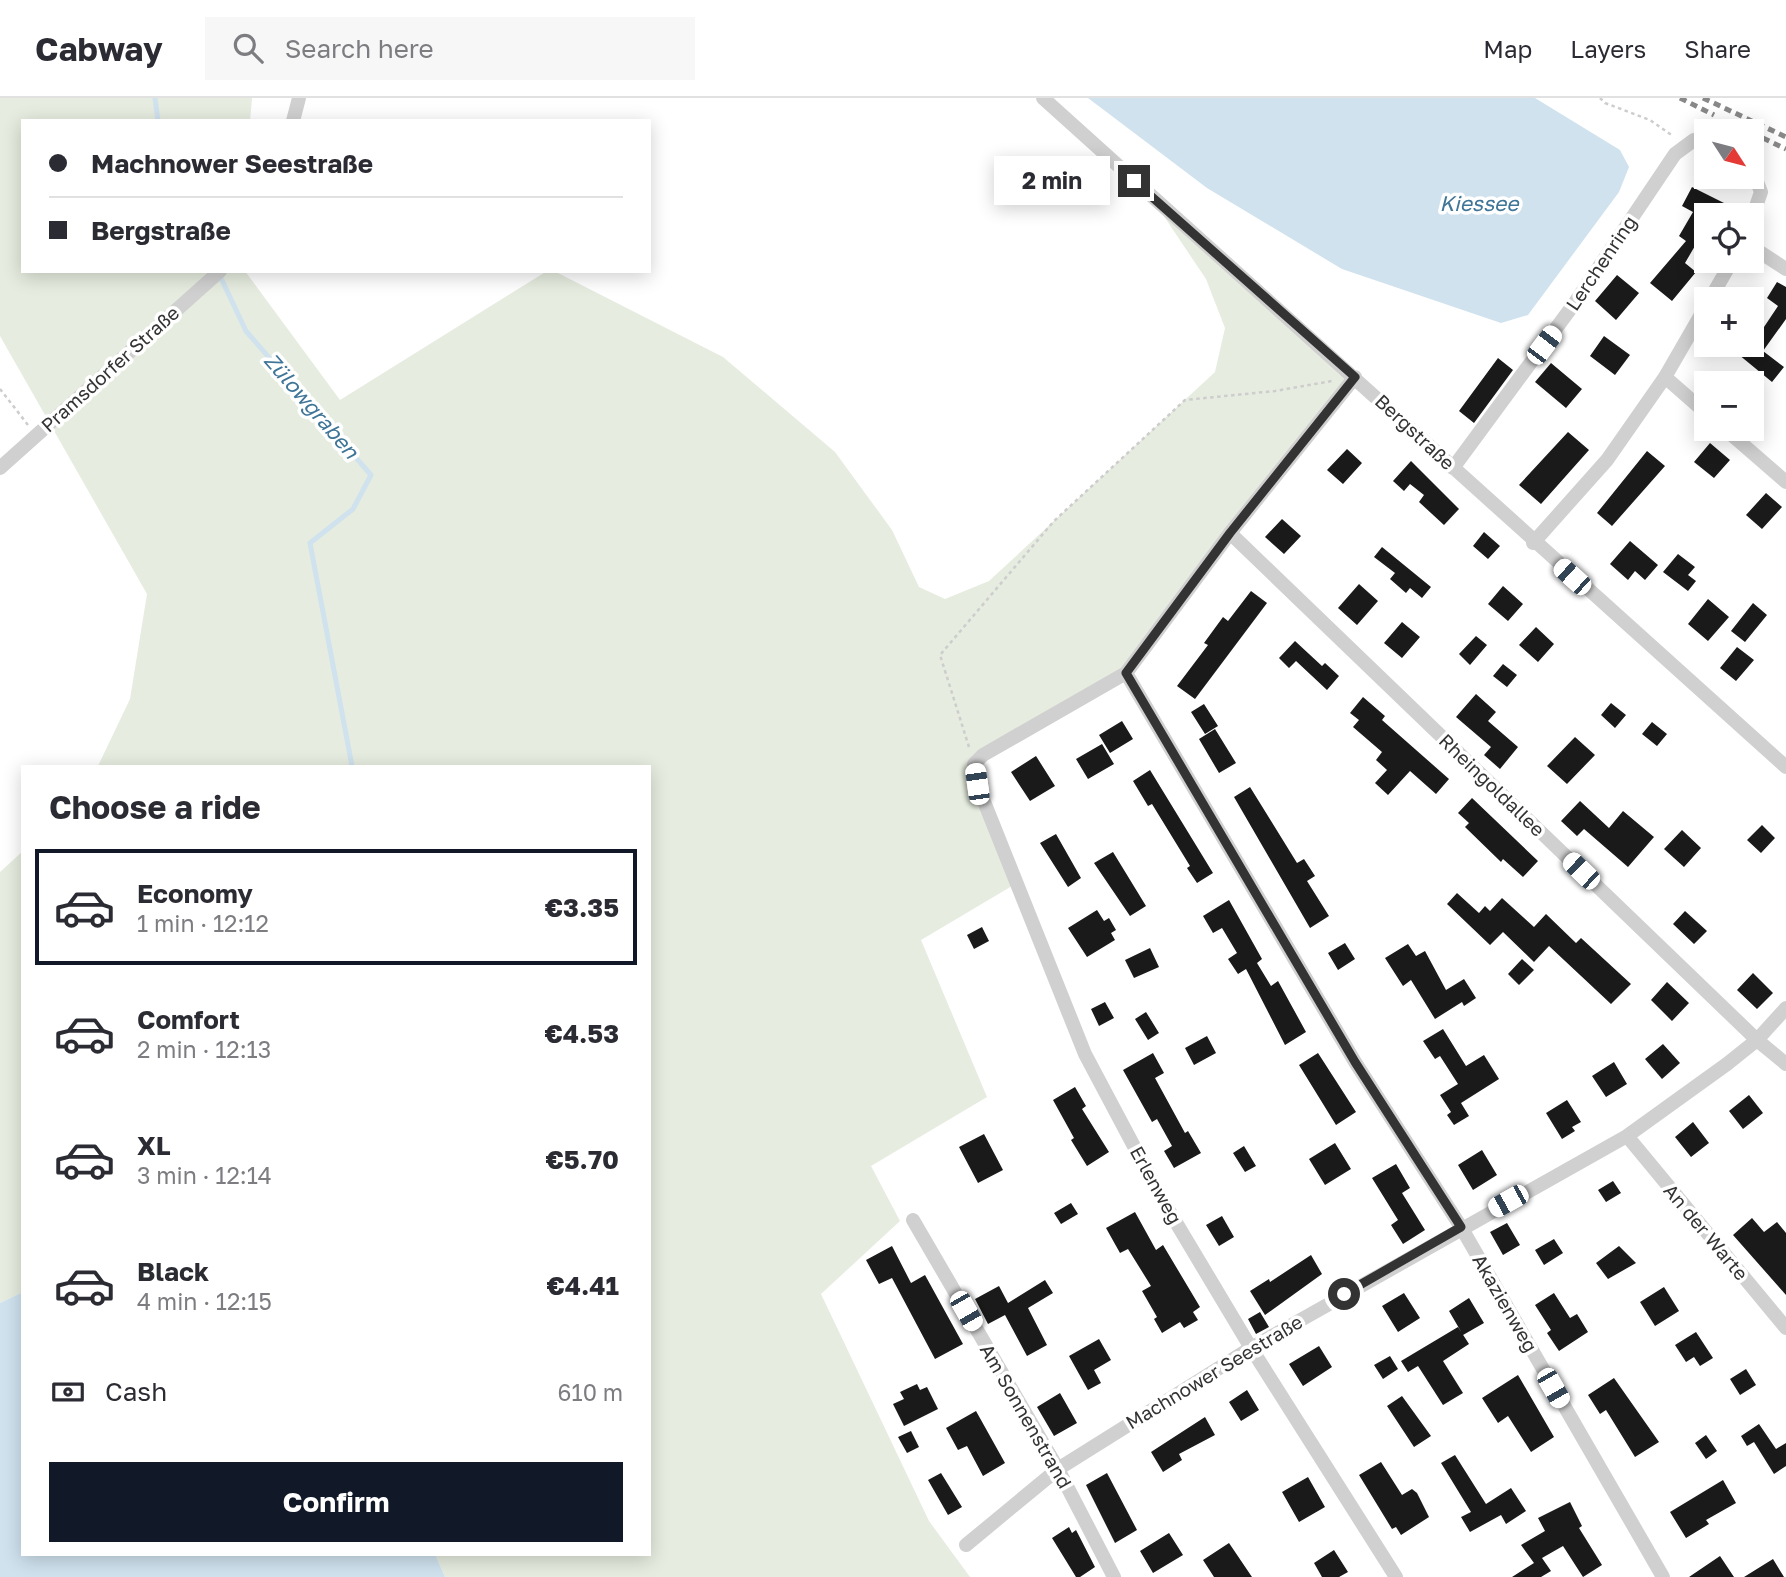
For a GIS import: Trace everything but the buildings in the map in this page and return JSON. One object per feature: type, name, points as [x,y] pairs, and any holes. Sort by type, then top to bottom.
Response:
[{"type":"street","points":[[294,119],[299,98]]},
{"type":"street","name":"Bergstraße","points":[[1043,98],[1786,767]]},
{"type":"street","points":[[1685,144],[1694,140]]},
{"type":"street","name":"Lerchenring","points":[[1453,468],[1574,304],[1675,154],[1685,144]]},
{"type":"street","points":[[1764,255],[1786,269]]},
{"type":"street","name":"Pramsdorfer Straße","points":[[0,468],[218,273]]},
{"type":"street","points":[[1533,542],[1607,460],[1665,377],[1694,327]]},
{"type":"street","points":[[974,764],[984,755],[1126,673],[1230,533],[1355,377]]},
{"type":"street","points":[[1665,377],[1694,402]]},
{"type":"street","points":[[1739,441],[1786,482]]},
{"type":"street","name":"Rheingoldallee","points":[[1230,533],[1757,1040],[1786,1064]]},
{"type":"street","name":"Akazienweg","points":[[1126,673],[1355,1062],[1461,1227],[1663,1577]]},
{"type":"street","name":"Erlenweg","points":[[974,764],[977,784],[1085,1054],[1162,1199],[1251,1348],[1396,1577]]},
{"type":"street","name":"Machnower Seestraße","points":[[966,1545],[1058,1469],[1251,1348],[1461,1227],[1627,1136],[1757,1040],[1786,1008]]},
{"type":"street","name":"An der Warte","points":[[1627,1136],[1786,1328]]},
{"type":"street","name":"Am Sonnenstrand","points":[[913,1220],[1058,1469],[1114,1577]]},
{"type":"path","points":[[1600,98],[1605,103],[1650,120],[1685,144]]},
{"type":"path","points":[[974,764],[940,655],[1054,521],[1185,400],[1275,391],[1355,377]]},
{"type":"path","points":[[0,389],[36,435]]},
{"type":"shaded area","points":[[0,98],[252,98],[250,119],[21,119],[21,273],[246,273],[340,400],[544,273],[558,273],[723,357],[835,452],[892,530],[919,587],[945,599],[989,581],[1215,372],[1225,328],[1206,279],[1151,197],[1355,377],[1126,673],[974,764],[1017,883],[921,940],[987,1097],[871,1166],[900,1221],[821,1294],[929,1521],[970,1577],[445,1577],[436,1556],[651,1556],[651,765],[98,765],[130,699],[147,594],[0,336]]},
{"type":"shaded area","points":[[21,853],[21,1293],[0,1303],[0,872]]},
{"type":"water","name":"Kiessee","points":[[1088,98],[1535,98],[1620,150],[1629,167],[1619,192],[1528,315],[1501,323],[1342,269],[1207,188]]},
{"type":"water","points":[[21,1293],[21,1556],[436,1556],[445,1577],[0,1577],[0,1303]]},
{"type":"waterway","name":"Zülowgraben","points":[[155,98],[158,119]]},
{"type":"waterway","name":"Zülowgraben","points":[[220,276],[246,331],[371,475],[353,509],[310,543],[352,765]]},
{"type":"railway","points":[[1680,98],[1714,115]]},
{"type":"railway","points":[[1703,98],[1786,137]]},
{"type":"railway","points":[[1764,139],[1786,149]]},
{"type":"route","points":[[1134,181],[1355,377],[1230,533],[1126,673],[1355,1062],[1461,1227],[1344,1294]]}]
